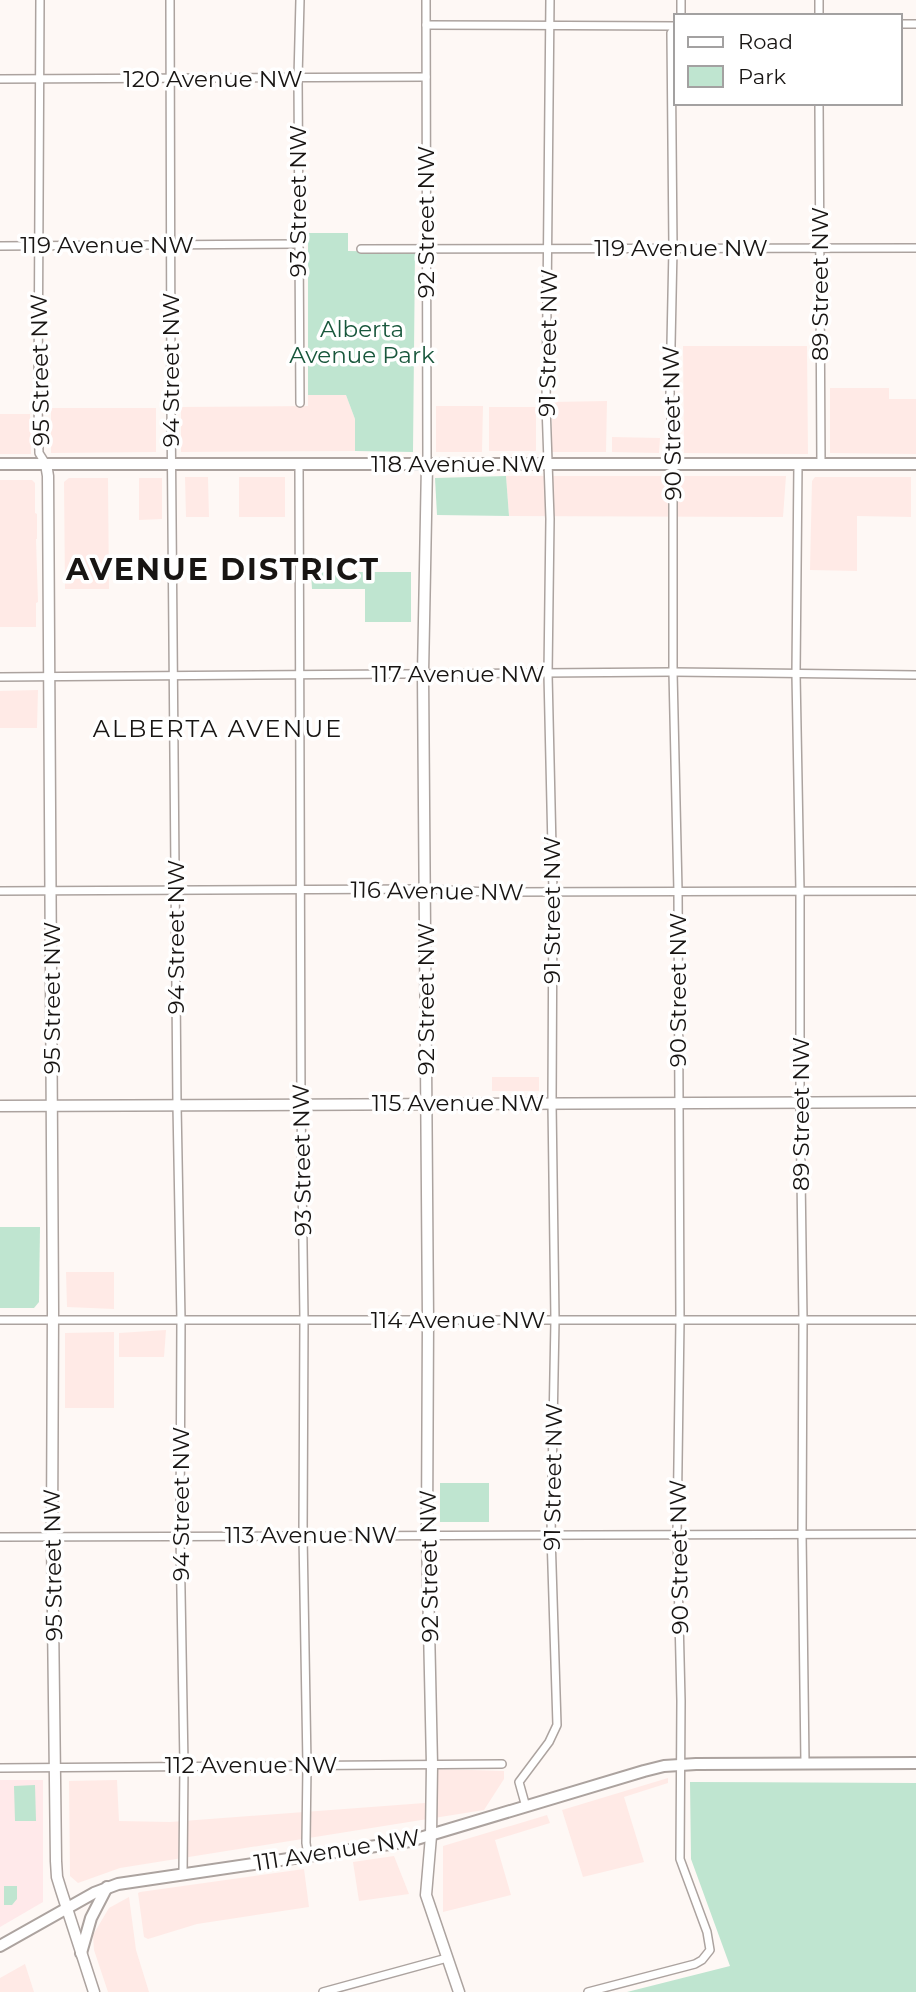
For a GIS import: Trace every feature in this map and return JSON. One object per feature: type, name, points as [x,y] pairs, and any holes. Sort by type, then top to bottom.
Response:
[{"type":"main road","name":"118 Avenue NW","points":[[0,464],[916,464]]},
{"type":"main road","points":[[681,1765],[916,1763]]},
{"type":"main road","name":"111 Avenue NW","points":[[0,1947],[107,1887],[132,1881],[410,1842],[644,1771],[681,1765]]},
{"type":"main road","points":[[82,1953],[91,1918],[107,1887]]},
{"type":"street","name":"95 Street NW","points":[[40,0],[39,453],[46,464],[48,476],[52,1536],[57,1877],[94,1992]]},
{"type":"street","name":"94 Street NW","points":[[170,0],[183,1874]]},
{"type":"street","name":"93 Street NW","points":[[300,0],[300,402]]},
{"type":"street","name":"92 Street NW","points":[[426,0],[427,464],[423,674],[427,1535],[432,1765],[431,1836],[426,1895],[459,1992]]},
{"type":"street","name":"91 Street NW","points":[[526,1807],[519,1782],[557,1725],[551,1535],[555,1320],[548,674],[550,519],[546,405],[550,0]]},
{"type":"street","points":[[426,25],[674,26]]},
{"type":"street","name":"90 Street NW","points":[[588,1992],[695,1964],[710,1950],[707,1932],[680,1859],[677,1534],[680,1320],[678,891],[670,393],[673,248],[671,33],[674,29]]},
{"type":"street","name":"120 Avenue NW","points":[[0,79],[426,77]]},
{"type":"street","name":"89 Street NW","points":[[819,105],[821,464]]},
{"type":"street","name":"119 Avenue NW","points":[[0,246],[299,244]]},
{"type":"street","name":"119 Avenue NW","points":[[361,250],[916,247]]},
{"type":"street","name":"93 Street NW","points":[[299,464],[303,1535],[308,1856]]},
{"type":"street","name":"89 Street NW","points":[[798,464],[796,674],[800,891],[805,1763]]},
{"type":"street","name":"117 Avenue NW","points":[[0,677],[673,672],[916,675]]},
{"type":"street","name":"116 Avenue NW","points":[[0,891],[916,891]]},
{"type":"street","name":"115 Avenue NW","points":[[0,1106],[916,1102]]},
{"type":"street","name":"114 Avenue NW","points":[[0,1320],[916,1320]]},
{"type":"street","name":"113 Avenue NW","points":[[0,1537],[916,1534]]},
{"type":"street","name":"112 Avenue NW","points":[[0,1768],[502,1764]]},
{"type":"street","points":[[323,1992],[447,1958]]},
{"type":"shaded area","points":[[683,346],[807,346],[808,454],[684,453]]},
{"type":"shaded area","points":[[830,388],[889,388],[889,399],[916,399],[916,454],[830,453]]},
{"type":"shaded area","points":[[308,395],[346,395],[355,419],[355,451],[181,452],[181,407],[308,406]]},
{"type":"shaded area","points":[[607,401],[606,452],[552,452],[552,402]]},
{"type":"shaded area","points":[[436,406],[483,406],[482,452],[436,452]]},
{"type":"shaded area","points":[[489,407],[536,407],[536,451],[489,451]]},
{"type":"shaded area","points":[[51,408],[156,408],[156,452],[51,453]]},
{"type":"shaded area","points":[[0,414],[30,414],[31,454],[0,454]]},
{"type":"shaded area","points":[[612,437],[660,438],[659,453],[612,452]]},
{"type":"shaded area","points":[[506,476],[786,476],[783,517],[509,516]]},
{"type":"shaded area","points":[[185,477],[208,477],[209,517],[186,517]]},
{"type":"shaded area","points":[[239,477],[285,477],[285,517],[239,517]]},
{"type":"shaded area","points":[[815,477],[911,477],[911,517],[857,516],[857,571],[810,570],[812,481]]},
{"type":"shaded area","points":[[69,478],[108,478],[109,589],[65,589],[64,482]]},
{"type":"shaded area","points":[[139,478],[162,478],[162,519],[139,520]]},
{"type":"shaded area","points":[[0,480],[32,480],[35,483],[38,602],[36,627],[0,627]]},
{"type":"shaded area","points":[[38,690],[37,728],[0,728],[0,691]]},
{"type":"shaded area","points":[[492,1077],[539,1077],[539,1091],[492,1091]]},
{"type":"shaded area","points":[[66,1272],[114,1272],[114,1309],[67,1307]]},
{"type":"shaded area","points":[[166,1330],[164,1357],[119,1357],[119,1333]]},
{"type":"shaded area","points":[[114,1332],[114,1408],[65,1408],[65,1333]]},
{"type":"shaded area","points":[[438,1769],[504,1771],[504,1779],[484,1810],[120,1868],[78,1883],[70,1876],[69,1781],[117,1780],[119,1821],[170,1822],[438,1802]]},
{"type":"shaded area","points":[[668,1778],[668,1783],[624,1797],[644,1862],[583,1877],[562,1810]]},
{"type":"shaded area","points":[[0,1780],[43,1780],[43,1902],[0,1927]]},
{"type":"shaded area","points":[[547,1815],[550,1823],[495,1840],[511,1895],[443,1912],[443,1846]]},
{"type":"shaded area","points":[[394,1856],[409,1894],[359,1901],[353,1862]]},
{"type":"shaded area","points":[[304,1869],[309,1907],[197,1924],[148,1939],[144,1937],[140,1892]]},
{"type":"shaded area","points":[[129,1897],[136,1950],[149,1992],[108,1992],[94,1950],[93,1935],[109,1908]]},
{"type":"shaded area","points":[[25,1964],[34,1992],[0,1992],[0,1978]]},
{"type":"green space","name":"Alberta Avenue Park","points":[[308,233],[348,233],[348,251],[415,252],[413,452],[355,451],[355,419],[346,395],[308,395]]},
{"type":"green space","points":[[506,476],[509,516],[437,515],[435,478]]},
{"type":"green space","points":[[311,572],[411,572],[411,622],[365,622],[365,589],[312,589]]},
{"type":"green space","points":[[0,1227],[40,1227],[39,1302],[34,1308],[0,1308]]},
{"type":"green space","points":[[440,1483],[489,1483],[489,1522],[440,1522]]},
{"type":"green space","points":[[690,1782],[916,1783],[916,1992],[627,1992],[730,1966],[691,1859]]},
{"type":"green space","points":[[35,1785],[36,1821],[15,1821],[14,1786]]},
{"type":"green space","points":[[4,1886],[17,1886],[17,1899],[12,1905],[4,1905]]},
{"type":"district","name":"AVENUE DISTRICT","points":[[223,569]]},
{"type":"district","name":"ALBERTA AVENUE","points":[[218,728]]}]
